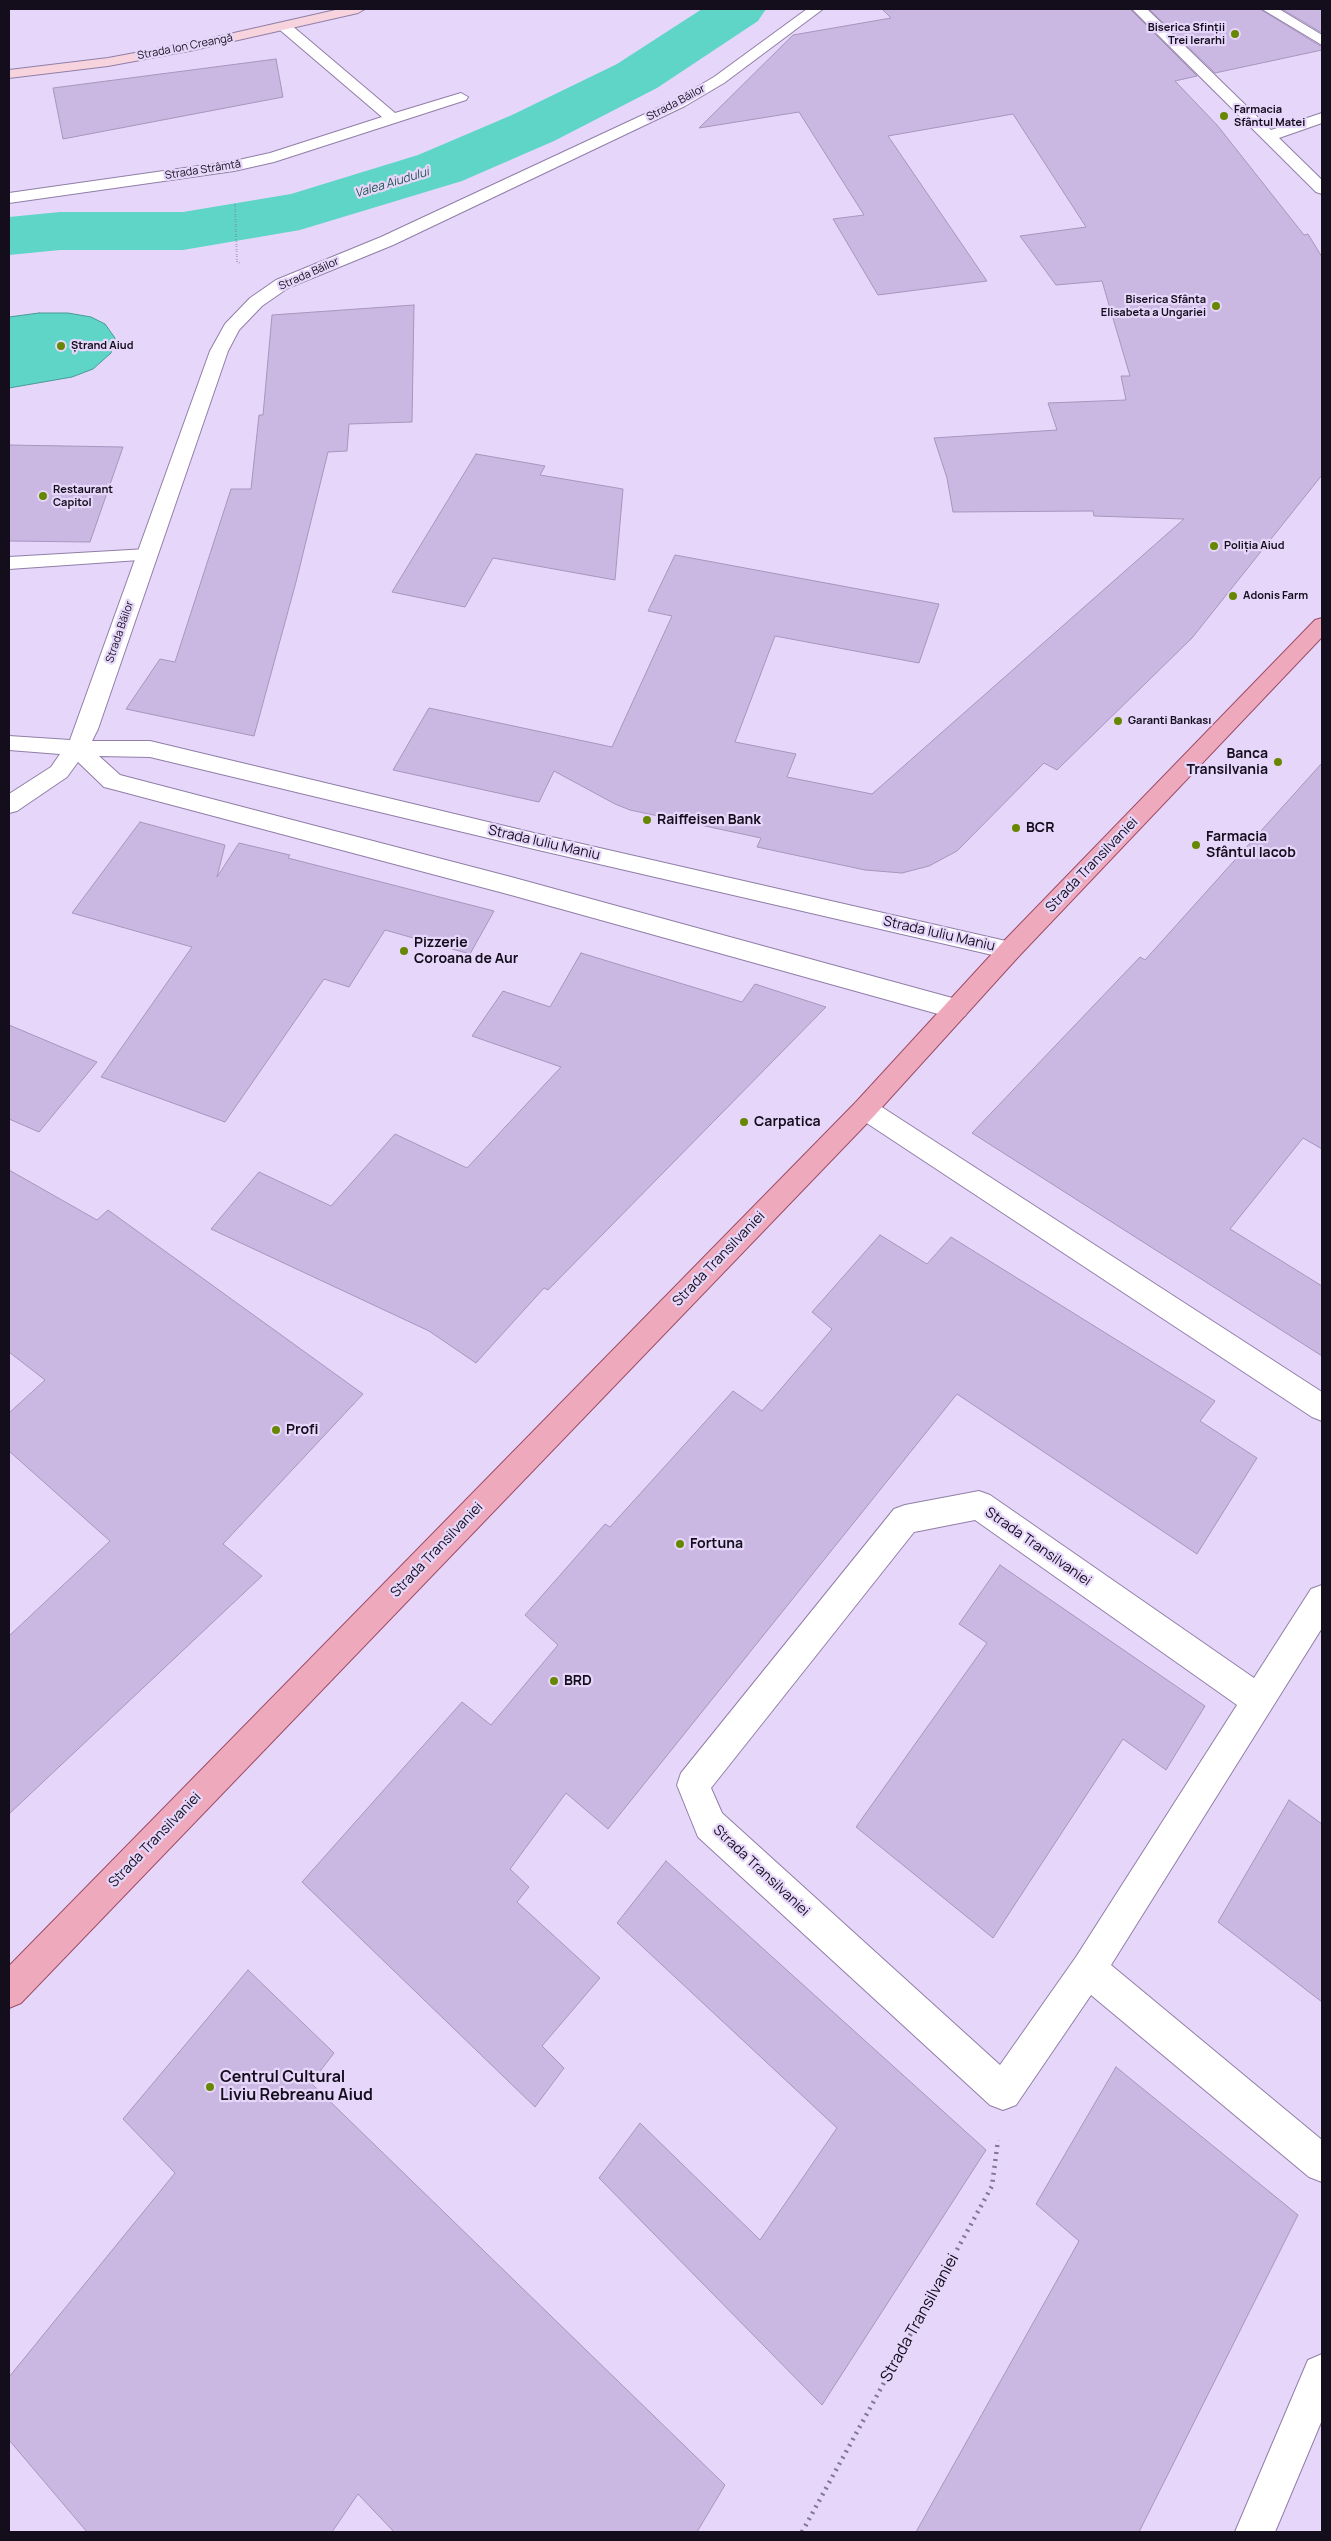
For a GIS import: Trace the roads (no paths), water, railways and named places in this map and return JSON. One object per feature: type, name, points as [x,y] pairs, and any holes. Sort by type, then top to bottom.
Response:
[{"type":"main road","name":"Strada Transilvaniei","points":[[9,1991],[865,1108],[1010,950],[1322,625]]},
{"type":"street","name":"Strada Ion Creangă","points":[[9,74],[108,62],[285,27],[358,9]]},
{"type":"street","name":"Strada Băilor","points":[[9,805],[59,772],[77,748],[87,729],[219,351],[231,328],[256,302],[282,284],[387,241],[680,103],[719,80],[816,9]]},
{"type":"street","points":[[1139,9],[1322,189]]},
{"type":"street","points":[[1269,9],[1322,41]]},
{"type":"street","points":[[285,27],[393,119]]},
{"type":"street","name":"Strada Strâmtă","points":[[9,198],[234,166],[274,157],[461,97]]},
{"type":"street","points":[[1268,136],[1322,118]]},
{"type":"street","points":[[9,563],[147,555]]},
{"type":"street","name":"Strada Iuliu Maniu","points":[[9,743],[77,748],[150,749],[534,841],[1010,950]]},
{"type":"street","points":[[77,748],[112,781],[511,886],[956,1009]]},
{"type":"street","points":[[865,1108],[1322,1408]]},
{"type":"street","name":"Strada Transilvaniei","points":[[1088,1969],[1003,2092],[710,1825],[693,1785],[905,1519],[979,1506],[1258,1700]]},
{"type":"street","points":[[1322,1600],[1088,1969],[1322,2164]]},
{"type":"street","points":[[1255,2532],[1322,2374]]},
{"type":"waterway","name":"Valea Aiudului","points":[[9,236],[60,231],[183,231],[300,211],[440,168],[533,128],[637,76],[739,9]]},
{"type":"place","name":"Biserica Sfinții Trei Ierarhi","points":[[1235,34]]},
{"type":"place","name":"Farmacia Sfântul Matei","points":[[1224,116]]},
{"type":"place","name":"Biserica Sfânta Elisabeta a Ungariei","points":[[1216,306]]},
{"type":"place","name":"Ștrand Aiud","points":[[61,346]]},
{"type":"place","name":"Restaurant Capitol","points":[[43,496]]},
{"type":"place","name":"Poliția Aiud","points":[[1214,546]]},
{"type":"place","name":"Adonis Farm","points":[[1233,596]]},
{"type":"place","name":"Garanti Bankası","points":[[1118,721]]},
{"type":"place","name":"Banca Transilvania","points":[[1278,762]]},
{"type":"place","name":"Raiffeisen Bank","points":[[647,820]]},
{"type":"place","name":"BCR","points":[[1016,828]]},
{"type":"place","name":"Farmacia Sfântul Iacob","points":[[1196,845]]},
{"type":"place","name":"Pizzerie Coroana de Aur","points":[[404,951]]},
{"type":"place","name":"Carpatica","points":[[744,1122]]},
{"type":"place","name":"Profi","points":[[276,1430]]},
{"type":"place","name":"Fortuna","points":[[680,1544]]},
{"type":"place","name":"BRD","points":[[554,1681]]},
{"type":"place","name":"Centrul Cultural Liviu Rebreanu Aiud","points":[[210,2087]]}]
